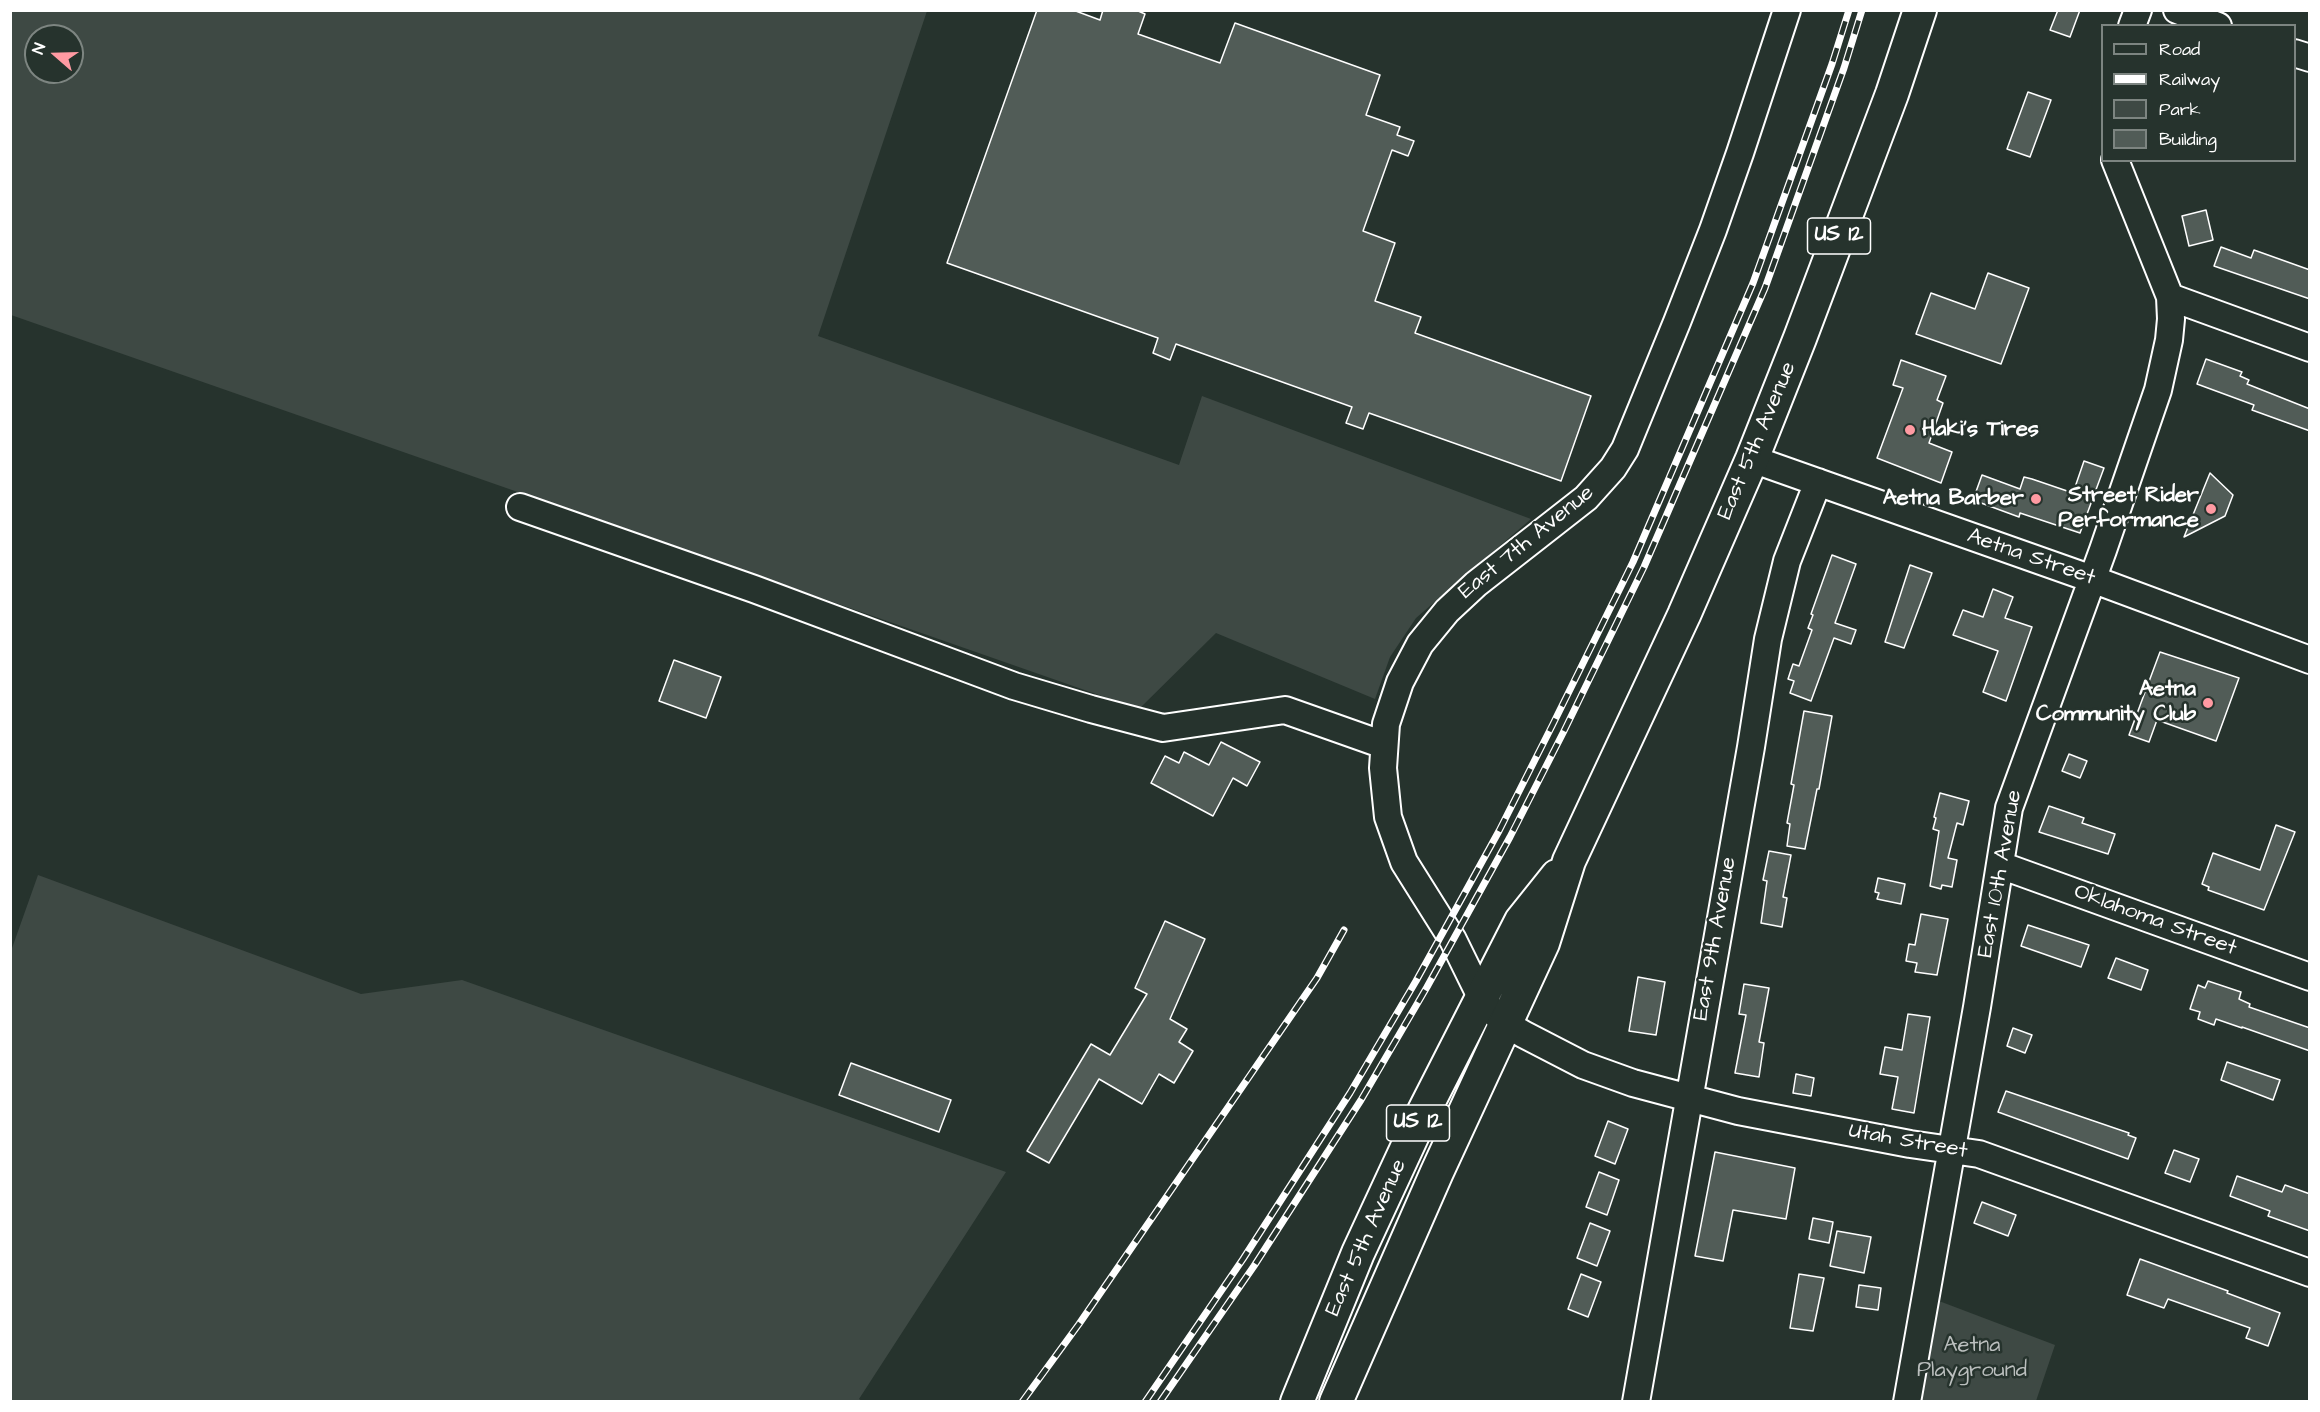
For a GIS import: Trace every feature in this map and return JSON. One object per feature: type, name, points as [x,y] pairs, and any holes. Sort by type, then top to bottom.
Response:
[{"type":"main road","name":"East 5th Avenue","points":[[1336,1401],[1369,1323],[1543,943],[1569,861],[1684,615],[1752,459],[1805,327],[1892,94],[1920,10]]},
{"type":"main road","name":"East 5th Avenue","points":[[1297,1401],[1358,1253],[1480,997],[1521,921],[1569,861]]},
{"type":"street","name":"East 7th Avenue","points":[[1505,1023],[1480,997],[1453,940],[1414,880],[1396,844],[1388,817],[1384,790],[1386,724],[1400,682],[1433,625],[1476,584],[1586,498],[1607,476],[1624,449],[1713,230],[1787,10]]},
{"type":"street","points":[[2176,10],[2213,24]]},
{"type":"street","name":"East 10th Avenue","points":[[1907,1401],[2013,795],[2092,579],[2164,367],[2171,320],[2170,297],[2116,162]]},
{"type":"street","points":[[2170,297],[2310,348]]},
{"type":"street","name":"Aetna Street","points":[[1752,459],[2092,579],[2310,660]]},
{"type":"street","name":"East 9th Avenue","points":[[1636,1401],[1774,608],[1786,561],[1818,482]]},
{"type":"street","points":[[520,507],[754,589],[1014,686],[1101,712],[1163,728],[1285,710],[1384,745]]},
{"type":"street","name":"Oklahoma Street","points":[[2000,865],[2310,977]]},
{"type":"street","name":"Utah Street","points":[[1505,1023],[1551,1050],[1598,1071],[1757,1115],[1989,1157],[2310,1273]]},
{"type":"green space","points":[[11,11],[927,11],[818,336],[1179,465],[1202,396],[1531,519],[1416,618],[1390,657],[1375,699],[1216,633],[1139,709],[11,315]]},
{"type":"green space","points":[[38,875],[361,994],[462,980],[1006,1172],[859,1399],[862,1401],[11,1401],[11,951]]},
{"type":"green space","name":"Aetna Playground","points":[[1939,1301],[2055,1345],[2036,1401],[1920,1402]]},
{"type":"building","points":[[1037,10],[1073,10],[1100,20],[1103,10],[1136,10],[1145,14],[1138,34],[1220,63],[1235,23],[1380,75],[1366,115],[1400,127],[1397,135],[1414,141],[1408,156],[1392,150],[1363,231],[1395,243],[1375,301],[1421,317],[1415,333],[1591,396],[1561,481],[1369,413],[1363,429],[1346,423],[1352,407],[1176,344],[1170,360],[1153,353],[1158,338],[947,263]]},
{"type":"building","points":[[2058,10],[2080,10],[2070,37],[2050,30]]},
{"type":"building","points":[[2028,92],[2051,100],[2030,157],[2007,149]]},
{"type":"building","points":[[2206,210],[2213,240],[2189,246],[2182,216]]},
{"type":"building","points":[[2221,247],[2251,258],[2254,250],[2310,270],[2310,299],[2214,266]]},
{"type":"building","points":[[1988,273],[2029,288],[2001,364],[1916,334],[1931,293],[1975,309]]},
{"type":"building","points":[[2206,359],[2242,372],[2240,376],[2249,380],[2247,384],[2310,409],[2310,431],[2252,410],[2254,405],[2197,384]]},
{"type":"building","name":"Haki's Tires","points":[[1901,360],[1946,376],[1937,400],[1943,403],[1929,443],[1952,452],[1941,483],[1877,458],[1903,388],[1893,385]]},
{"type":"building","points":[[2084,461],[2104,468],[2080,533],[2020,513],[2019,517],[1973,500],[1982,475],[2020,489],[2024,477],[2073,493]]},
{"type":"building","name":"Street Rider Performance","points":[[2210,473],[2233,495],[2225,516],[2184,537]]},
{"type":"building","points":[[1832,555],[1856,564],[1835,623],[1856,630],[1851,644],[1834,638],[1811,701],[1790,693],[1794,681],[1788,679],[1793,664],[1799,666],[1812,630],[1808,628],[1813,615],[1811,614]]},
{"type":"building","points":[[1910,565],[1932,573],[1904,648],[1885,642]]},
{"type":"building","points":[[1993,589],[2013,597],[2005,618],[2032,627],[2006,701],[1983,692],[1998,651],[1953,635],[1963,610],[1983,617]]},
{"type":"building","points":[[2160,652],[2239,678],[2216,741],[2157,720],[2149,742],[2129,735]]},
{"type":"building","points":[[674,660],[721,677],[706,718],[659,701]]},
{"type":"building","points":[[1804,711],[1832,716],[1805,849],[1787,846],[1790,824],[1787,823],[1794,785],[1791,784]]},
{"type":"building","points":[[1221,742],[1260,762],[1247,786],[1233,778],[1213,816],[1151,783],[1165,756],[1179,763],[1184,752],[1209,765]]},
{"type":"building","points":[[2069,754],[2087,761],[2080,778],[2062,771]]},
{"type":"building","points":[[1940,793],[1969,801],[1963,825],[1957,823],[1948,858],[1957,860],[1952,887],[1942,885],[1941,889],[1930,886],[1939,831],[1933,829],[1936,818],[1934,817]]},
{"type":"building","points":[[2049,806],[2084,818],[2082,823],[2115,834],[2108,854],[2039,832]]},
{"type":"building","points":[[2276,825],[2295,832],[2264,910],[2208,890],[2209,887],[2202,884],[2213,853],[2260,870]]},
{"type":"building","points":[[1769,851],[1791,855],[1783,897],[1787,898],[1782,927],[1761,923],[1767,881],[1763,880]]},
{"type":"building","points":[[1878,878],[1905,884],[1901,904],[1877,899],[1879,893],[1875,892]]},
{"type":"building","points":[[1921,914],[1948,919],[1937,975],[1915,972],[1917,963],[1906,961],[1909,944],[1915,945]]},
{"type":"building","points":[[1165,921],[1205,939],[1170,1019],[1187,1029],[1179,1042],[1193,1051],[1174,1083],[1159,1074],[1142,1104],[1099,1079],[1049,1163],[1027,1151],[1091,1044],[1110,1055],[1147,994],[1135,988]]},
{"type":"building","points":[[2028,925],[2089,945],[2081,967],[2021,946]]},
{"type":"building","points":[[2116,958],[2148,970],[2141,990],[2108,978]]},
{"type":"building","points":[[1638,977],[1665,982],[1656,1035],[1629,1031]]},
{"type":"building","points":[[2208,981],[2241,992],[2239,999],[2250,1004],[2249,1007],[2310,1028],[2310,1051],[2216,1019],[2214,1025],[2198,1019],[2200,1012],[2190,1009],[2198,985],[2205,988]]},
{"type":"building","points":[[1744,984],[1769,988],[1759,1042],[1764,1043],[1759,1077],[1735,1073],[1746,1015],[1739,1014]]},
{"type":"building","points":[[1908,1014],[1930,1017],[1914,1113],[1892,1109],[1898,1077],[1880,1074],[1885,1047],[1902,1050]]},
{"type":"building","points":[[2013,1028],[2032,1035],[2025,1053],[2007,1046]]},
{"type":"building","points":[[2227,1062],[2280,1080],[2273,1100],[2221,1080]]},
{"type":"building","points":[[851,1063],[951,1100],[939,1132],[839,1095]]},
{"type":"building","points":[[1796,1074],[1814,1078],[1811,1096],[1793,1093]]},
{"type":"building","points":[[2006,1091],[2129,1133],[2128,1135],[2136,1138],[2128,1159],[1998,1112]]},
{"type":"building","points":[[1608,1121],[1628,1129],[1615,1164],[1595,1156]]},
{"type":"building","points":[[2174,1150],[2199,1159],[2190,1182],[2165,1173]]},
{"type":"building","points":[[1715,1152],[1795,1168],[1786,1219],[1733,1210],[1723,1261],[1695,1256]]},
{"type":"building","points":[[1599,1172],[1619,1180],[1607,1215],[1586,1207]]},
{"type":"building","points":[[2237,1176],[2282,1192],[2285,1185],[2310,1194],[2310,1231],[2268,1216],[2270,1211],[2230,1196]]},
{"type":"building","points":[[1982,1202],[2016,1215],[2008,1236],[1974,1223]]},
{"type":"building","points":[[1813,1218],[1833,1222],[1829,1243],[1809,1239]]},
{"type":"building","points":[[1590,1223],[1610,1231],[1597,1266],[1577,1258]]},
{"type":"building","points":[[1837,1231],[1871,1237],[1864,1273],[1830,1266]]},
{"type":"building","points":[[2140,1259],[2228,1291],[2227,1293],[2280,1313],[2268,1346],[2246,1338],[2250,1328],[2168,1299],[2164,1308],[2127,1295]]},
{"type":"building","points":[[1581,1274],[1601,1282],[1588,1317],[1568,1309]]},
{"type":"building","points":[[1799,1274],[1824,1278],[1813,1331],[1790,1328]]},
{"type":"building","points":[[1859,1285],[1881,1288],[1878,1310],[1856,1307]]},
{"type":"railway","points":[[1145,1402],[1243,1259],[1350,1093],[1416,981],[1499,831],[1633,562],[1753,283],[1832,64],[1849,10]]},
{"type":"railway","points":[[1160,1402],[1254,1266],[1361,1100],[1510,837],[1564,731],[1644,567],[1765,288],[1844,68],[1862,10]]},
{"type":"railway","points":[[1022,1402],[1079,1324],[1317,978],[1344,930]]},
{"type":"place","name":"Haki's Tires","points":[[1910,430]]},
{"type":"place","name":"Aetna Barber","points":[[2036,499]]},
{"type":"place","name":"Street Rider Performance","points":[[2211,509]]},
{"type":"place","name":"Aetna Community Club","points":[[2208,703]]}]
